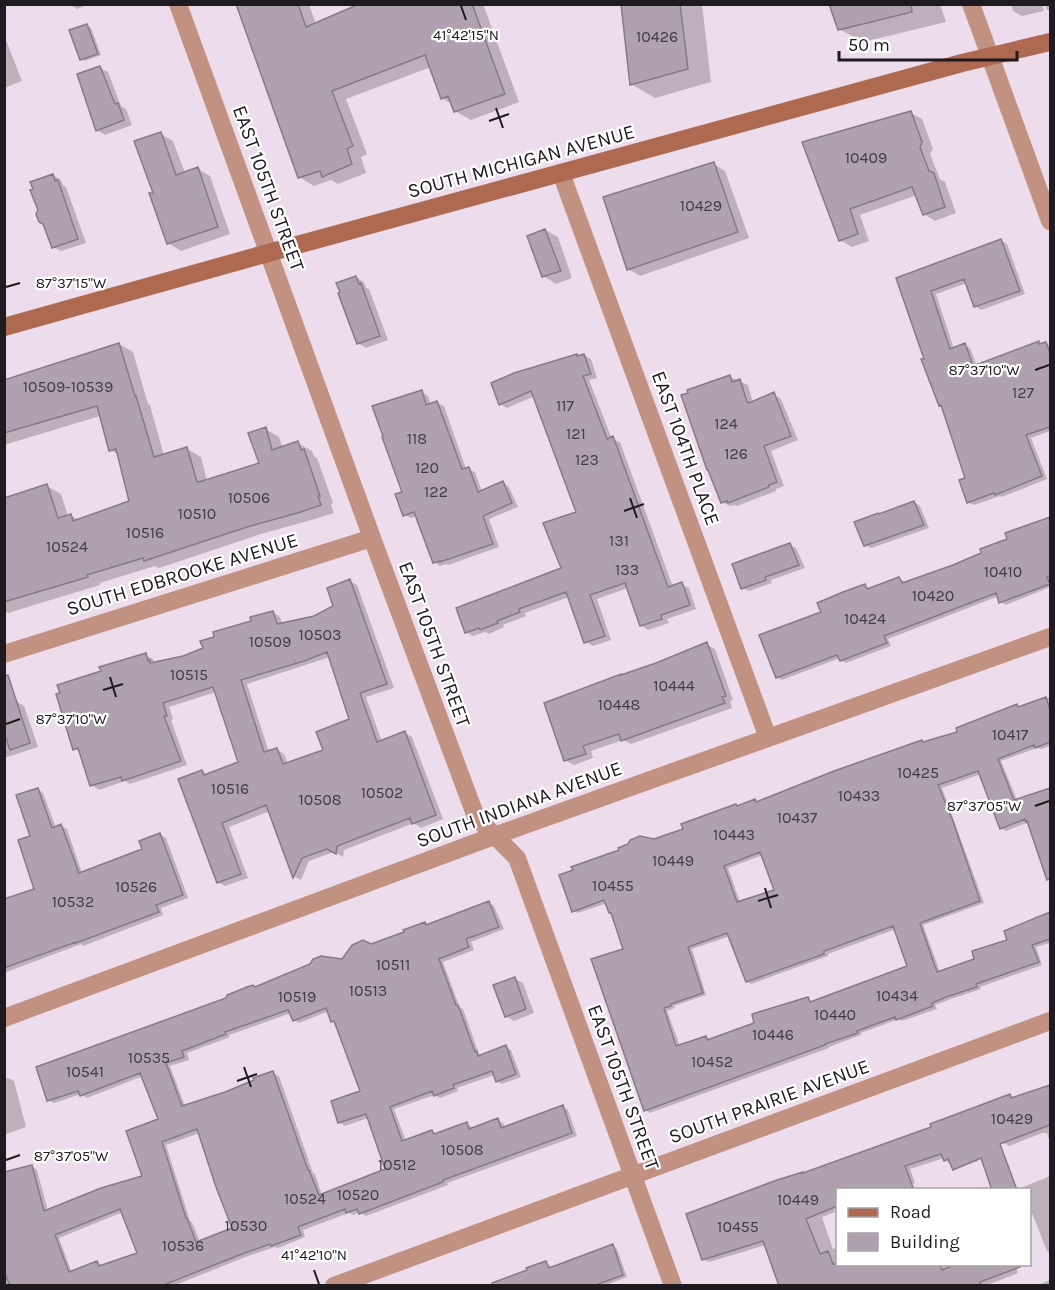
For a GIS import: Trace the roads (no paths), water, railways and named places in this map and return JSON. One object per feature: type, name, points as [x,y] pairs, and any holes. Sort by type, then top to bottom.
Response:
[{"type":"main road","name":"SOUTH MICHIGAN AVENUE","points":[[4,327],[990,56],[1050,42]]},
{"type":"street","name":"EAST 105TH STREET","points":[[178,4],[476,817],[517,858],[673,1286]]},
{"type":"street","points":[[971,4],[1050,221]]},
{"type":"street","name":"EAST 104TH PLACE","points":[[561,173],[768,738]]},
{"type":"street","name":"SOUTH EDBROOKE AVENUE","points":[[4,654],[372,538]]},
{"type":"street","name":"SOUTH INDIANA AVENUE","points":[[4,1018],[494,836],[1050,637]]},
{"type":"street","name":"SOUTH PRAIRIE AVENUE","points":[[334,1286],[1050,1021]]}]
